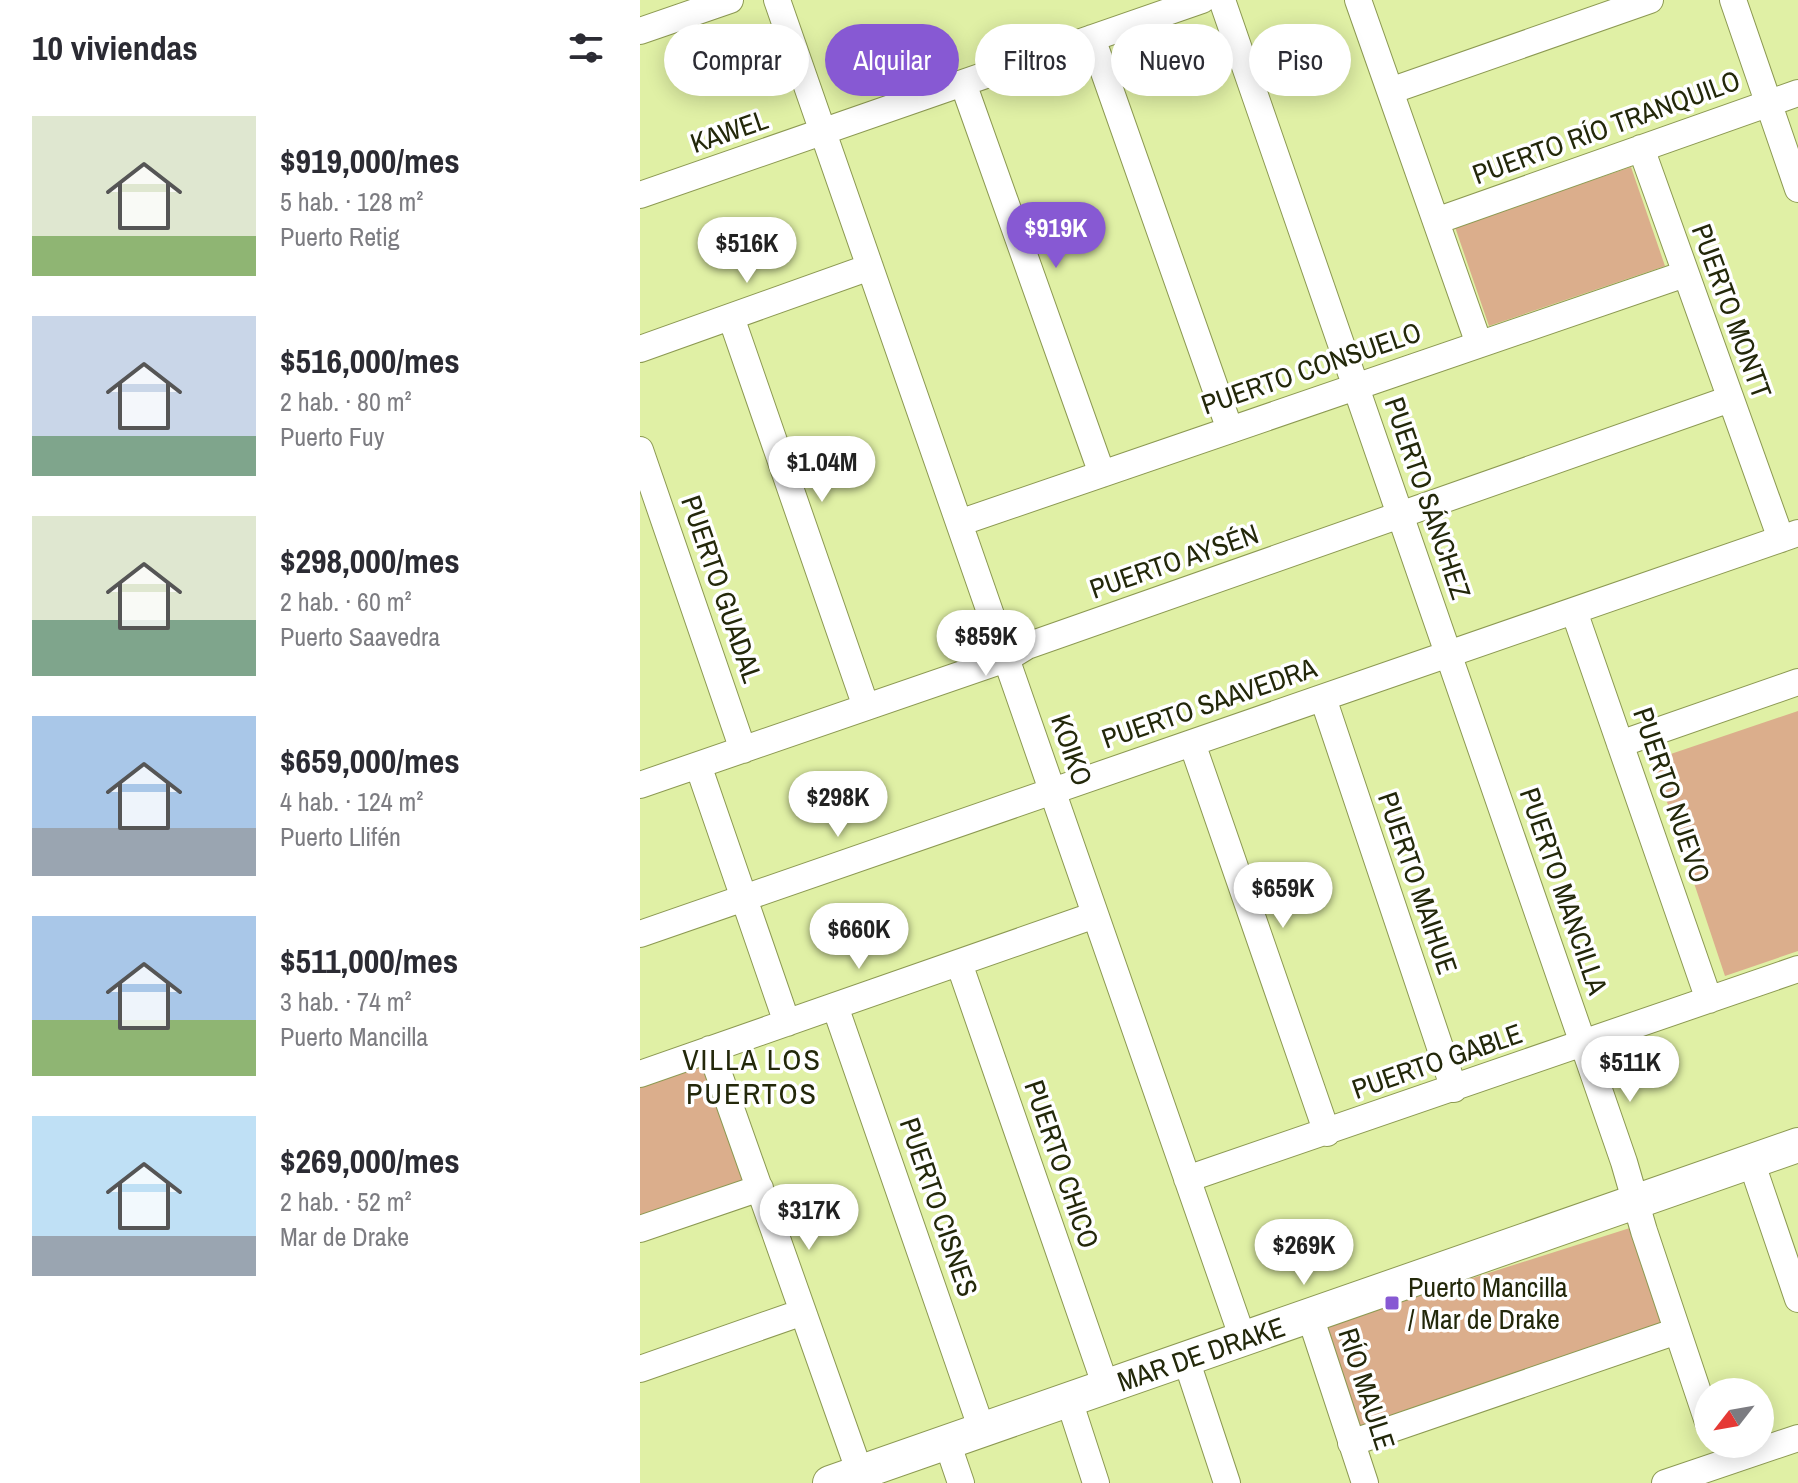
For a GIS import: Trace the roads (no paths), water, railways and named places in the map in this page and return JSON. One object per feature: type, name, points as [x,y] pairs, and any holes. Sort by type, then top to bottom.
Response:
[{"type":"street","points":[[640,31],[730,0]]},
{"type":"street","name":"KOIKO","points":[[777,0],[1243,1339]]},
{"type":"street","name":"KAWEL","points":[[1095,37],[1202,0]]},
{"type":"street","name":"PUERTO SÁNCHEZ","points":[[1222,0],[1448,654]]},
{"type":"street","points":[[1358,0],[1479,344]]},
{"type":"street","points":[[1390,91],[1650,0]]},
{"type":"street","points":[[1733,0],[1798,189]]},
{"type":"street","points":[[1095,47],[1230,430]]},
{"type":"street","name":"KAWEL","points":[[640,195],[975,79]]},
{"type":"street","points":[[963,83],[1102,474]]},
{"type":"street","name":"PUERTO RÍO TRANQUILO","points":[[1436,221],[1798,93]]},
{"type":"street","name":"PUERTO MONTT","points":[[1641,148],[1730,399],[1789,536]]},
{"type":"street","points":[[640,349],[870,267]]},
{"type":"street","name":"PUERTO CONSUELO","points":[[959,523],[1685,274]]},
{"type":"street","points":[[731,317],[866,707]]},
{"type":"street","name":"PUERTO AYSÉN","points":[[640,785],[1006,659],[1027,646],[1730,399]]},
{"type":"street","name":"PUERTO GUADAL","points":[[640,450],[743,750]]},
{"type":"street","name":"PUERTO SAAVEDRA","points":[[640,934],[1789,536]]},
{"type":"street","name":"PUERTO NUEVO","points":[[1574,611],[1709,1000]]},
{"type":"street","name":"PUERTO MANCILLA","points":[[1448,654],[1583,1044],[1694,1381]]},
{"type":"street","points":[[1620,744],[1798,682]]},
{"type":"street","name":"PUERTO MAIHUE","points":[[1323,698],[1454,1089]]},
{"type":"street","points":[[1192,743],[1327,1133]]},
{"type":"street","points":[[698,765],[787,1023]]},
{"type":"street","points":[[640,1074],[1095,915]]},
{"type":"street","name":"PUERTO CHICO","points":[[959,963],[1106,1387]]},
{"type":"street","name":"PUERTO GABLE","points":[[1187,1179],[1798,969]]},
{"type":"street","name":"PUERTO CISNES","points":[[835,1006],[982,1430]]},
{"type":"street","points":[[710,1049],[803,1312],[845,1478]]},
{"type":"street","name":"MAR DE DRAKE","points":[[845,1478],[1798,1145]]},
{"type":"street","points":[[1751,1161],[1798,1299]]},
{"type":"street","points":[[640,1229],[760,1188]]},
{"type":"street","points":[[640,1369],[803,1312]]},
{"type":"street","name":"RÍO MAULE","points":[[1310,1316],[1365,1483]]},
{"type":"street","points":[[1351,1443],[1677,1331]]},
{"type":"street","points":[[1186,1359],[1227,1483]]},
{"type":"street","points":[[1069,1400],[1096,1483]]},
{"type":"street","points":[[1774,1443],[1798,1438]]},
{"type":"street","points":[[947,1442],[961,1483]]},
{"type":"street","points":[[1665,1483],[1711,1458]]},
{"type":"place","name":"Puerto Mancilla / Mar de Drake","points":[[1392,1303]]},
{"type":"district","name":"VILLA LOS PUERTOS","points":[[752,1076]]}]
